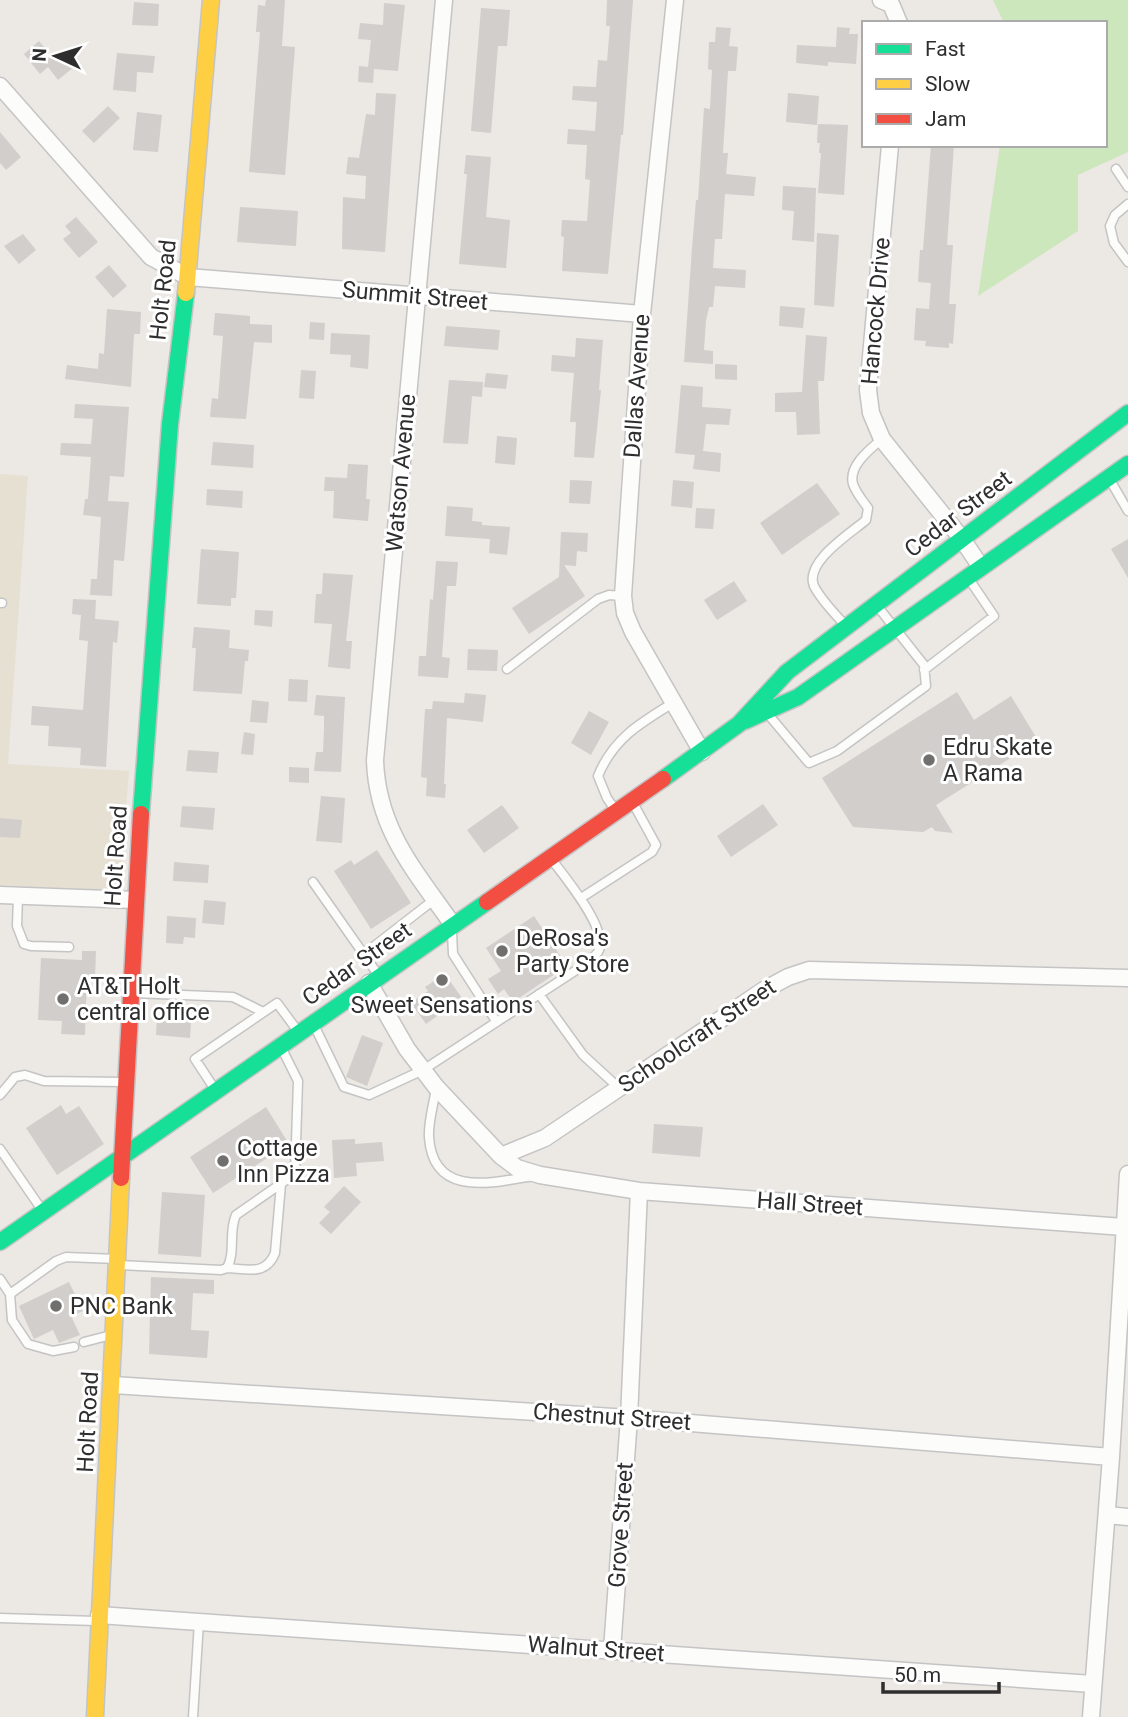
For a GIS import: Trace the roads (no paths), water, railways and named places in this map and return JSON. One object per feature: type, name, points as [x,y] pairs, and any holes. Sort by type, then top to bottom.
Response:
[{"type":"main road","name":"Holt Road","points":[[95,1717],[135,900],[170,424],[188,277],[211,0]]},
{"type":"main road","points":[[1109,478],[1098,457],[1099,448],[1128,415]]},
{"type":"main road","name":"Cedar Street","points":[[763,707],[787,672],[1128,415]]},
{"type":"main road","points":[[894,628],[1128,464]]},
{"type":"main road","name":"Cedar Street","points":[[0,1242],[763,707],[798,697],[894,628]]},
{"type":"street","name":"Watson Avenue","points":[[444,0],[375,760],[379,801],[396,842],[453,925]]},
{"type":"street","name":"Dallas Avenue","points":[[675,0],[642,314],[623,596],[625,612],[633,632],[702,752]]},
{"type":"street","points":[[881,0],[891,4],[898,21]]},
{"type":"street","points":[[0,86],[151,257],[188,277]]},
{"type":"street","name":"Hancock Drive","points":[[890,147],[868,390],[871,413],[882,439],[962,539],[974,572]]},
{"type":"street","name":"Summit Street","points":[[188,277],[642,314]]},
{"type":"street","points":[[0,895],[135,900]]},
{"type":"street","name":"Schoolcraft Street","points":[[501,1156],[545,1138],[764,990],[788,977],[809,970],[1128,978]]},
{"type":"street","points":[[374,979],[407,1049],[436,1087],[501,1156]]},
{"type":"street","name":"Hall Street","points":[[501,1156],[517,1168],[540,1175],[639,1191],[1124,1227]]},
{"type":"street","points":[[1091,1717],[1125,1286],[1124,1227],[1128,1174]]},
{"type":"street","name":"Grove Street","points":[[612,1650],[629,1418],[639,1191]]},
{"type":"street","name":"Chestnut Street","points":[[113,1385],[629,1418],[1111,1457]]},
{"type":"street","points":[[1107,1515],[1128,1517]]},
{"type":"street","name":"Walnut Street","points":[[99,1618],[199,1622],[1094,1684]]},
{"type":"lane","points":[[1116,169],[1128,187]]},
{"type":"lane","points":[[1128,204],[1115,215],[1110,226],[1114,243],[1128,262]]},
{"type":"lane","points":[[847,627],[815,587],[814,572],[817,564],[829,551],[866,520],[868,508],[853,482],[854,472],[864,454],[882,439]]},
{"type":"lane","points":[[1109,478],[1128,511]]},
{"type":"lane","points":[[924,670],[994,616],[974,572]]},
{"type":"lane","points":[[507,669],[598,600],[609,595],[623,596]]},
{"type":"lane","points":[[763,707],[809,763],[837,751],[926,686],[924,664],[877,604]]},
{"type":"lane","points":[[617,811],[607,797],[598,776],[606,757],[634,727],[673,703]]},
{"type":"lane","points":[[581,898],[652,852],[656,845],[632,801]]},
{"type":"lane","points":[[216,1091],[195,1059],[277,1003],[306,1027],[344,1087],[369,1095],[423,1070],[581,967],[598,952],[601,939],[581,898],[550,857]]},
{"type":"lane","points":[[313,882],[364,954],[374,979]]},
{"type":"lane","points":[[19,896],[17,926],[24,944],[69,947]]},
{"type":"lane","points":[[364,954],[435,899]]},
{"type":"lane","points":[[453,925],[453,954],[496,1021]]},
{"type":"lane","points":[[131,993],[233,997],[264,1012]]},
{"type":"lane","points":[[539,994],[583,1055],[620,1088]]},
{"type":"lane","points":[[227,1268],[231,1261],[232,1223],[236,1215],[295,1174],[299,1082],[281,1045]]},
{"type":"lane","points":[[0,1095],[16,1077],[24,1075],[44,1081],[127,1082]]},
{"type":"lane","points":[[436,1087],[428,1134],[431,1156],[444,1175],[464,1182],[491,1184],[540,1175]]},
{"type":"lane","points":[[0,1149],[43,1212]]},
{"type":"lane","points":[[10,1294],[56,1261],[66,1257],[181,1270],[265,1268],[271,1263],[275,1253],[281,1184]]},
{"type":"lane","points":[[0,1279],[10,1294],[12,1320],[28,1344],[53,1351],[74,1347]]},
{"type":"lane","points":[[84,1342],[115,1334]]},
{"type":"lane","points":[[0,1618],[99,1618]]},
{"type":"lane","points":[[193,1717],[199,1622]]},
{"type":"place","name":"Edru Skate A Rama","points":[[929,760]]},
{"type":"place","name":"DeRosa's Party Store","points":[[502,951]]},
{"type":"place","name":"Sweet Sensations","points":[[442,980]]},
{"type":"place","name":"AT&T Holt central office","points":[[63,999]]},
{"type":"place","name":"Cottage Inn Pizza","points":[[223,1161]]},
{"type":"place","name":"PNC Bank","points":[[56,1306]]}]
